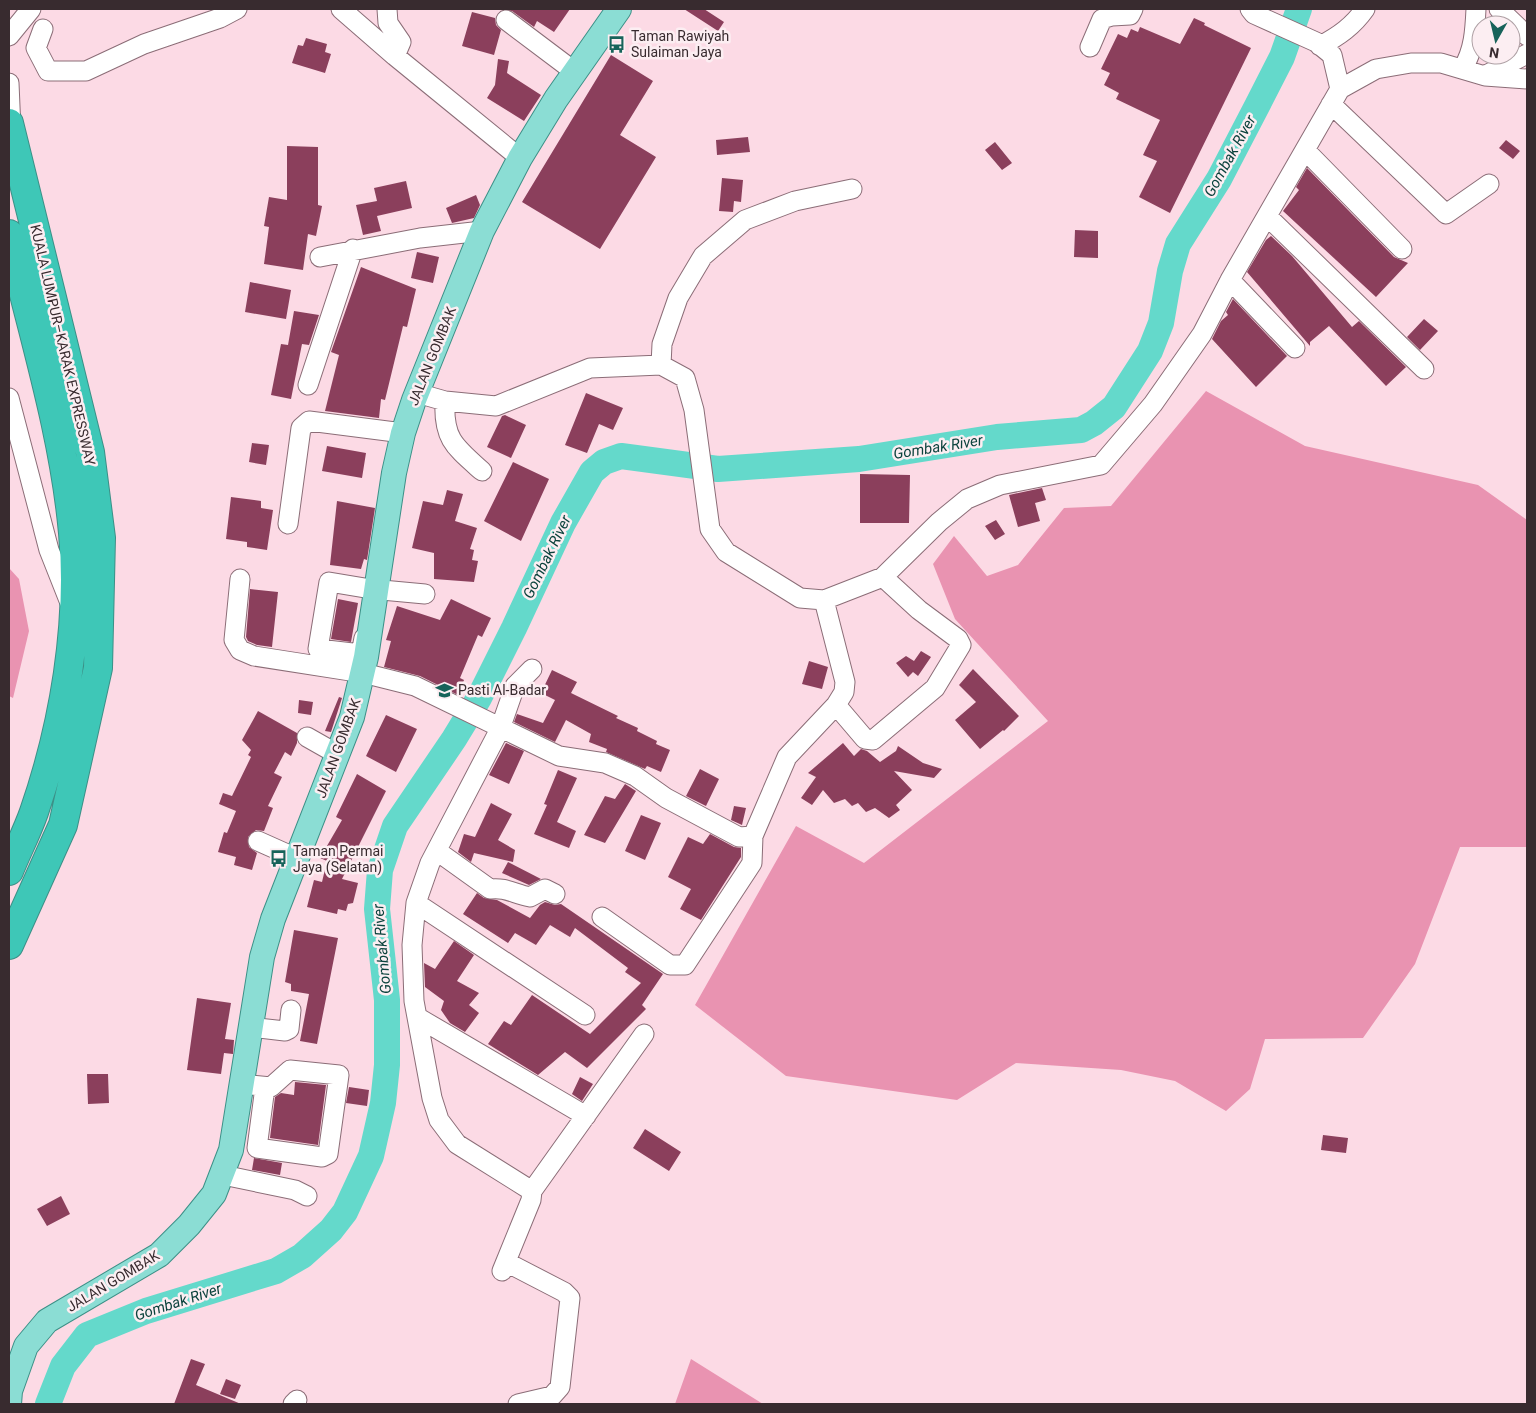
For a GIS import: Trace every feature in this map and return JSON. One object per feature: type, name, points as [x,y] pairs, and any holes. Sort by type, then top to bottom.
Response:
[{"type":"highway","name":"KUALA LUMPUR–KARAK EXPRESSWAY","points":[[9,945],[62,825],[67,806],[98,668],[101,538],[90,452],[10,126]]},
{"type":"highway","name":"KUALA LUMPUR–KARAK EXPRESSWAY","points":[[9,234],[62,456],[73,534],[74,611],[69,661],[56,738],[34,813],[9,871]]},
{"type":"highway","points":[[9,315],[43,377]]},
{"type":"main road","name":"JALAN GOMBAK","points":[[9,1404],[10,1391],[26,1346],[48,1321],[159,1255],[189,1225],[214,1194],[223,1176],[232,1150],[262,957],[273,919],[352,717],[363,673],[374,589],[394,473],[403,433],[417,393],[482,232],[520,158],[575,72],[619,9]]},
{"type":"street","points":[[9,36],[31,9]]},
{"type":"street","points":[[43,29],[36,48],[48,71],[86,71],[144,44],[220,18],[237,9]]},
{"type":"street","points":[[341,9],[395,56],[520,158]]},
{"type":"street","points":[[387,9],[388,23],[401,42],[395,56]]},
{"type":"street","points":[[1090,47],[1102,19],[1112,16],[1130,15],[1133,9]]},
{"type":"street","points":[[1250,9],[1254,14],[1318,44],[1332,55],[1336,96],[1446,214],[1489,184]]},
{"type":"street","points":[[1318,44],[1341,35],[1358,19],[1365,9]]},
{"type":"street","points":[[1463,68],[1469,58],[1474,39],[1476,9]]},
{"type":"street","points":[[1499,9],[1527,36]]},
{"type":"street","points":[[506,20],[575,72]]},
{"type":"street","points":[[1485,76],[1527,54]]},
{"type":"street","points":[[417,393],[445,401],[496,406],[590,368],[661,365],[685,378],[694,410],[710,529],[726,552],[759,574],[800,598],[824,600],[883,578],[939,522],[967,499],[1000,485],[1101,465],[1152,404],[1202,334],[1230,280],[1336,96],[1376,69],[1411,62],[1442,63],[1485,76],[1527,78]]},
{"type":"street","points":[[9,84],[10,126]]},
{"type":"street","points":[[1305,150],[1402,250]]},
{"type":"street","points":[[661,365],[662,344],[678,298],[703,256],[745,220],[795,201],[852,189]]},
{"type":"street","points":[[1267,216],[1424,369]]},
{"type":"street","points":[[320,257],[353,249],[420,238],[482,232]]},
{"type":"street","points":[[308,385],[353,249]]},
{"type":"street","points":[[1230,280],[1295,348]]},
{"type":"street","points":[[9,398],[49,550],[74,611]]},
{"type":"street","points":[[445,401],[444,422],[450,439],[482,471]]},
{"type":"street","points":[[288,524],[301,428],[309,421],[403,433]]},
{"type":"street","points":[[836,705],[865,739],[872,740],[936,688],[960,645],[958,639],[919,610],[883,578]]},
{"type":"street","points":[[240,579],[234,640],[240,650],[254,656],[363,673],[415,686],[500,729],[559,756],[605,763],[635,776],[666,798],[740,838],[753,836]]},
{"type":"street","points":[[374,589],[426,594]]},
{"type":"street","points":[[602,917],[670,965],[685,965],[752,863],[753,836],[787,757],[836,705],[844,692],[845,682],[824,600]]},
{"type":"street","points":[[532,669],[515,686],[500,729],[430,863],[416,903],[412,945],[417,1017],[432,1098],[439,1120],[456,1144],[532,1191]]},
{"type":"street","points":[[307,737],[337,754]]},
{"type":"street","points":[[258,842],[296,858]]},
{"type":"street","points":[[437,851],[490,889],[507,889],[530,897],[546,889],[555,894]]},
{"type":"street","points":[[416,903],[585,1015]]},
{"type":"street","points":[[250,1027],[285,1031],[289,1029],[291,1010]]},
{"type":"street","points":[[417,1017],[586,1116]]},
{"type":"street","points":[[518,1404],[552,1396],[560,1387],[570,1298],[564,1292],[504,1266],[531,1200],[532,1191],[644,1034]]},
{"type":"street","points":[[241,1084],[265,1087],[271,1088],[290,1070],[339,1075],[328,1154],[322,1157],[257,1148],[265,1087]]},
{"type":"street","points":[[223,1176],[295,1190],[307,1196]]},
{"type":"shaded area","points":[[1206,391],[1305,446],[1478,485],[1527,520],[1527,847],[1460,847],[1415,964],[1363,1038],[1265,1039],[1250,1089],[1226,1111],[1175,1081],[1121,1070],[1016,1063],[957,1100],[786,1076],[695,1005],[796,826],[864,863],[1048,721],[955,619],[933,564],[954,536],[987,576],[1018,565],[1064,508],[1111,506]]},
{"type":"shaded area","points":[[9,568],[19,579],[29,631],[13,698],[9,696]]},
{"type":"shaded area","points":[[691,1359],[763,1404],[675,1404]]},
{"type":"building","points":[[499,9],[570,9],[554,32],[537,21],[534,27],[512,11]]},
{"type":"building","points":[[684,9],[704,9],[724,22],[718,31]]},
{"type":"building","points":[[472,12],[495,18],[496,25],[501,30],[494,55],[462,46]]},
{"type":"building","points":[[1194,18],[1205,23],[1204,25],[1251,48],[1170,213],[1139,197],[1157,161],[1143,155],[1160,120],[1116,99],[1119,93],[1104,85],[1110,73],[1101,69],[1118,34],[1127,38],[1131,29],[1138,32],[1140,27],[1180,44]]},
{"type":"building","points":[[306,38],[327,44],[325,52],[331,54],[325,73],[292,63],[298,45],[303,46]]},
{"type":"building","points":[[611,55],[653,81],[620,135],[656,157],[600,249],[522,202]]},
{"type":"building","points":[[498,59],[509,61],[507,73],[541,95],[524,121],[487,98],[495,85]]},
{"type":"building","points":[[748,137],[750,152],[717,155],[716,140]]},
{"type":"building","points":[[1506,140],[1520,151],[1513,159],[1499,148]]},
{"type":"building","points":[[995,142],[1012,163],[1002,170],[985,150]]},
{"type":"building","points":[[287,146],[318,147],[318,205],[322,206],[316,236],[308,234],[303,270],[264,264],[269,227],[264,226],[269,197],[287,200]]},
{"type":"building","points":[[1307,168],[1394,257],[1408,263],[1376,297],[1283,211],[1299,190],[1296,187]]},
{"type":"building","points":[[722,178],[743,180],[741,202],[734,201],[733,212],[719,211]]},
{"type":"building","points":[[406,181],[412,208],[377,216],[381,231],[363,235],[356,205],[377,201],[374,188]]},
{"type":"building","points":[[476,195],[480,205],[474,218],[452,223],[446,208]]},
{"type":"building","points":[[1075,230],[1098,231],[1098,258],[1074,257]]},
{"type":"building","points":[[1271,236],[1292,256],[1352,327],[1359,321],[1406,367],[1386,386],[1329,326],[1310,342],[1310,346],[1247,272],[1266,240]]},
{"type":"building","points":[[417,252],[439,257],[433,283],[411,278]]},
{"type":"building","points":[[361,267],[416,289],[407,327],[403,326],[385,400],[381,399],[379,418],[325,411],[339,355],[331,352]]},
{"type":"building","points":[[250,282],[291,290],[286,319],[245,312]]},
{"type":"building","points":[[1233,299],[1287,356],[1256,387],[1212,339],[1221,321],[1228,315],[1226,312]]},
{"type":"building","points":[[294,311],[319,315],[309,345],[302,344],[291,399],[271,395],[281,344],[288,345]]},
{"type":"building","points":[[1424,319],[1438,331],[1420,350],[1407,337]]},
{"type":"building","points":[[586,393],[623,408],[613,430],[599,424],[587,453],[565,445]]},
{"type":"building","points":[[505,415],[526,425],[511,458],[487,447],[502,416]]},
{"type":"building","points":[[252,443],[269,445],[266,465],[249,462]]},
{"type":"building","points":[[327,446],[366,453],[362,478],[322,471]]},
{"type":"building","points":[[513,462],[549,479],[521,541],[484,521]]},
{"type":"building","points":[[860,474],[910,475],[909,523],[860,523]]},
{"type":"building","points":[[1042,488],[1046,500],[1035,503],[1040,521],[1018,527],[1009,495]]},
{"type":"building","points":[[447,490],[463,494],[455,521],[477,528],[470,549],[474,550],[472,560],[478,561],[474,582],[434,579],[434,553],[412,548],[423,501],[443,505]]},
{"type":"building","points":[[231,497],[261,501],[261,508],[273,510],[267,550],[247,547],[247,542],[226,539]]},
{"type":"building","points":[[337,501],[375,508],[367,560],[364,559],[361,569],[330,565]]},
{"type":"building","points":[[996,520],[1005,534],[995,540],[985,526]]},
{"type":"building","points":[[250,589],[278,592],[272,647],[257,645],[248,641],[246,637]]},
{"type":"building","points":[[338,599],[358,603],[351,642],[331,639]]},
{"type":"building","points":[[451,599],[491,618],[482,637],[478,635],[460,678],[464,680],[458,695],[420,676],[384,667],[391,641],[386,640],[397,606],[440,620]]},
{"type":"building","points":[[921,651],[931,657],[918,676],[913,672],[908,677],[896,663],[906,656],[914,661]]},
{"type":"building","points":[[809,661],[828,667],[822,689],[802,684]]},
{"type":"building","points":[[973,669],[1019,716],[1004,731],[980,749],[955,720],[976,702],[959,685]]},
{"type":"building","points":[[552,670],[577,682],[571,693],[618,716],[616,718],[638,728],[637,731],[657,741],[656,744],[670,750],[661,772],[647,766],[645,769],[606,752],[607,749],[589,742],[591,734],[566,720],[555,742],[514,722],[517,714],[543,723],[555,700],[541,693]]},
{"type":"building","points":[[339,697],[342,698],[331,732],[325,731]]},
{"type":"building","points":[[299,700],[313,702],[311,715],[298,713]]},
{"type":"building","points":[[258,711],[297,733],[297,743],[291,756],[285,752],[274,773],[282,777],[268,806],[273,808],[264,831],[256,830],[248,837],[249,847],[257,853],[252,870],[234,865],[236,857],[218,852],[224,832],[227,833],[236,811],[219,804],[223,793],[232,796],[251,757],[248,755],[251,750],[242,740]]},
{"type":"building","points":[[386,715],[417,729],[396,772],[366,756]]},
{"type":"building","points":[[506,743],[524,751],[509,784],[489,775]]},
{"type":"building","points":[[843,743],[854,756],[861,749],[867,751],[880,762],[896,751],[898,746],[923,763],[942,769],[934,778],[894,771],[912,790],[896,805],[900,810],[889,818],[875,808],[866,812],[858,803],[852,806],[845,799],[834,803],[823,790],[812,805],[801,798],[816,777],[808,773]]},
{"type":"building","points":[[700,769],[719,779],[706,806],[686,796]]},
{"type":"building","points":[[558,770],[577,778],[557,822],[576,831],[569,848],[534,834],[547,805],[544,804]]},
{"type":"building","points":[[357,774],[386,791],[342,879],[358,883],[353,903],[348,904],[346,911],[338,909],[337,914],[307,907],[314,880],[322,882],[327,861],[320,858],[342,820],[336,817]]},
{"type":"building","points":[[625,784],[636,791],[605,843],[584,835],[605,796],[615,799]]},
{"type":"building","points":[[491,803],[512,814],[498,840],[515,850],[513,862],[474,853],[471,862],[458,852],[464,834],[475,837]]},
{"type":"building","points":[[734,806],[746,808],[742,825],[731,820]]},
{"type":"building","points":[[641,815],[661,823],[645,860],[625,851]]},
{"type":"building","points":[[710,834],[734,847],[741,848],[741,857],[701,920],[680,909],[691,889],[668,877],[688,837],[703,844]]},
{"type":"building","points":[[508,862],[541,879],[529,885],[502,873]]},
{"type":"building","points":[[477,893],[484,898],[497,900],[530,918],[540,905],[545,902],[555,905],[561,904],[663,974],[642,1005],[646,1009],[587,1068],[565,1052],[538,1075],[488,1044],[504,1021],[511,1025],[532,995],[590,1034],[641,983],[625,972],[628,968],[575,928],[570,937],[550,925],[536,945],[515,933],[508,943],[463,914]]},
{"type":"building","points":[[294,930],[338,938],[317,1044],[300,1041],[309,994],[291,991],[291,984],[285,982]]},
{"type":"building","points":[[454,941],[474,955],[457,981],[479,993],[469,1005],[479,1013],[465,1032],[450,1023],[441,1010],[444,1001],[425,987],[424,963],[435,969]]},
{"type":"building","points":[[197,998],[231,1003],[225,1039],[234,1040],[233,1054],[224,1053],[221,1074],[187,1070]]},
{"type":"building","points":[[87,1074],[108,1074],[109,1103],[88,1104]]},
{"type":"building","points":[[580,1077],[593,1084],[582,1101],[572,1094]]},
{"type":"building","points":[[295,1082],[326,1085],[318,1145],[270,1138],[275,1097],[281,1093],[294,1095]]},
{"type":"building","points":[[349,1087],[369,1090],[367,1106],[346,1103]]},
{"type":"building","points":[[645,1129],[681,1152],[669,1171],[633,1148]]},
{"type":"building","points":[[1323,1135],[1348,1138],[1346,1153],[1321,1150]]},
{"type":"building","points":[[254,1158],[282,1163],[280,1175],[252,1170]]},
{"type":"building","points":[[61,1196],[70,1214],[47,1226],[37,1209]]},
{"type":"building","points":[[191,1359],[205,1364],[196,1385],[241,1404],[174,1404]]},
{"type":"building","points":[[226,1379],[241,1385],[235,1399],[220,1394]]},
{"type":"waterway","name":"Gombak River","points":[[48,1404],[63,1366],[87,1335],[146,1311],[276,1271],[302,1256],[331,1230],[345,1212],[371,1156],[383,1103],[387,1065],[387,1000],[377,909],[380,870],[395,826],[454,739],[479,698],[563,523],[592,472],[604,462],[621,456],[718,469],[859,459],[997,437],[1081,430],[1094,423],[1114,407],[1150,351],[1161,323],[1170,271],[1178,244],[1219,179],[1257,106],[1282,57],[1299,9]]},
{"type":"place","name":"Taman Rawiyah Sulaiman Jaya","points":[[617,44]]},
{"type":"place","name":"Pasti Al-Badar","points":[[444,690]]},
{"type":"place","name":"Taman Permai Jaya (Selatan)","points":[[279,859]]}]
